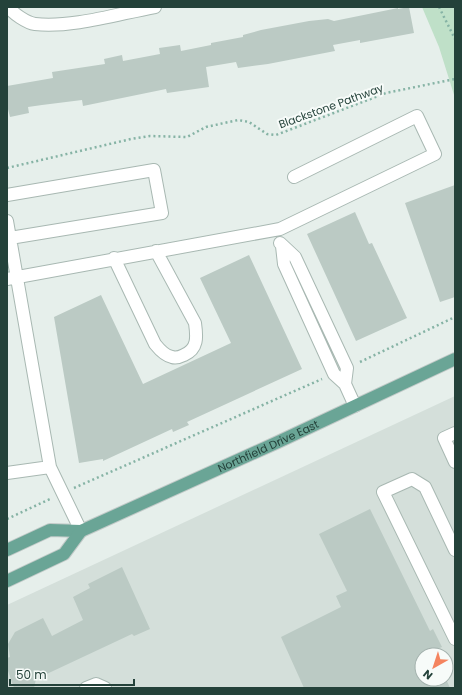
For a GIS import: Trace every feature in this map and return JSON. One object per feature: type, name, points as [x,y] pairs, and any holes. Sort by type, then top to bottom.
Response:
[{"type":"main road","name":"Northfield Drive East","points":[[7,550],[50,530],[81,531],[455,359]]},
{"type":"main road","name":"Northfield Drive East","points":[[7,581],[64,554],[81,531]]},
{"type":"main road","points":[[7,542],[21,543]]},
{"type":"street","points":[[9,7],[11,11],[33,24],[62,24],[154,7]]},
{"type":"street","points":[[12,277],[280,229],[435,154],[417,116],[294,177]]},
{"type":"street","points":[[7,195],[154,170],[162,213],[10,238]]},
{"type":"street","points":[[7,221],[10,238],[12,277],[50,467],[64,493],[81,531]]},
{"type":"street","points":[[273,230],[282,246],[295,257],[347,368],[345,384]]},
{"type":"street","points":[[282,246],[284,264],[334,374],[345,384],[355,406]]},
{"type":"street","points":[[114,258],[155,344],[165,354],[172,358],[190,352],[196,345],[197,334],[195,323],[156,250]]},
{"type":"street","points":[[455,433],[444,438],[455,462]]},
{"type":"street","points":[[7,473],[50,467]]},
{"type":"street","points":[[455,550],[425,487],[412,479],[383,492],[455,639]]},
{"type":"street","points":[[86,688],[96,684],[105,688]]},
{"type":"path","points":[[439,7],[455,39]]},
{"type":"path","name":"Blackstone Pathway","points":[[7,168],[131,139],[150,136],[187,137],[206,127],[238,120],[249,122],[267,134],[276,135],[386,93],[455,79]]},
{"type":"path","points":[[347,368],[455,317]]},
{"type":"path","points":[[7,519],[334,374]]},
{"type":"shaded area","points":[[455,396],[455,688],[7,688],[7,605]]},
{"type":"green space","points":[[422,7],[455,7],[455,98],[439,47]]},
{"type":"building","points":[[409,7],[414,33],[360,43],[360,40],[333,45],[335,51],[268,64],[238,68],[236,62],[206,67],[209,87],[167,93],[166,89],[83,106],[82,100],[28,107],[29,113],[10,117],[7,105],[7,86],[53,78],[52,72],[105,64],[104,59],[122,55],[123,61],[160,54],[159,48],[180,45],[181,51],[243,37],[243,35],[261,30],[309,21],[328,19],[334,21]]},
{"type":"building","points":[[455,185],[455,297],[440,302],[405,203]]},
{"type":"building","points":[[355,212],[369,244],[372,243],[407,318],[356,341],[307,234]]},
{"type":"building","points":[[249,255],[302,369],[187,422],[189,425],[173,432],[172,429],[103,461],[103,459],[79,463],[54,317],[101,295],[143,384],[231,343],[200,278]]},
{"type":"building","points":[[370,509],[430,631],[433,629],[442,647],[414,647],[414,687],[450,688],[304,688],[281,637],[341,607],[336,596],[347,591],[319,534]]},
{"type":"building","points":[[122,567],[150,629],[134,636],[132,634],[36,679],[34,688],[14,688],[7,668],[7,658],[10,657],[8,644],[15,632],[43,618],[52,636],[83,620],[73,597],[90,588],[88,584]]}]
